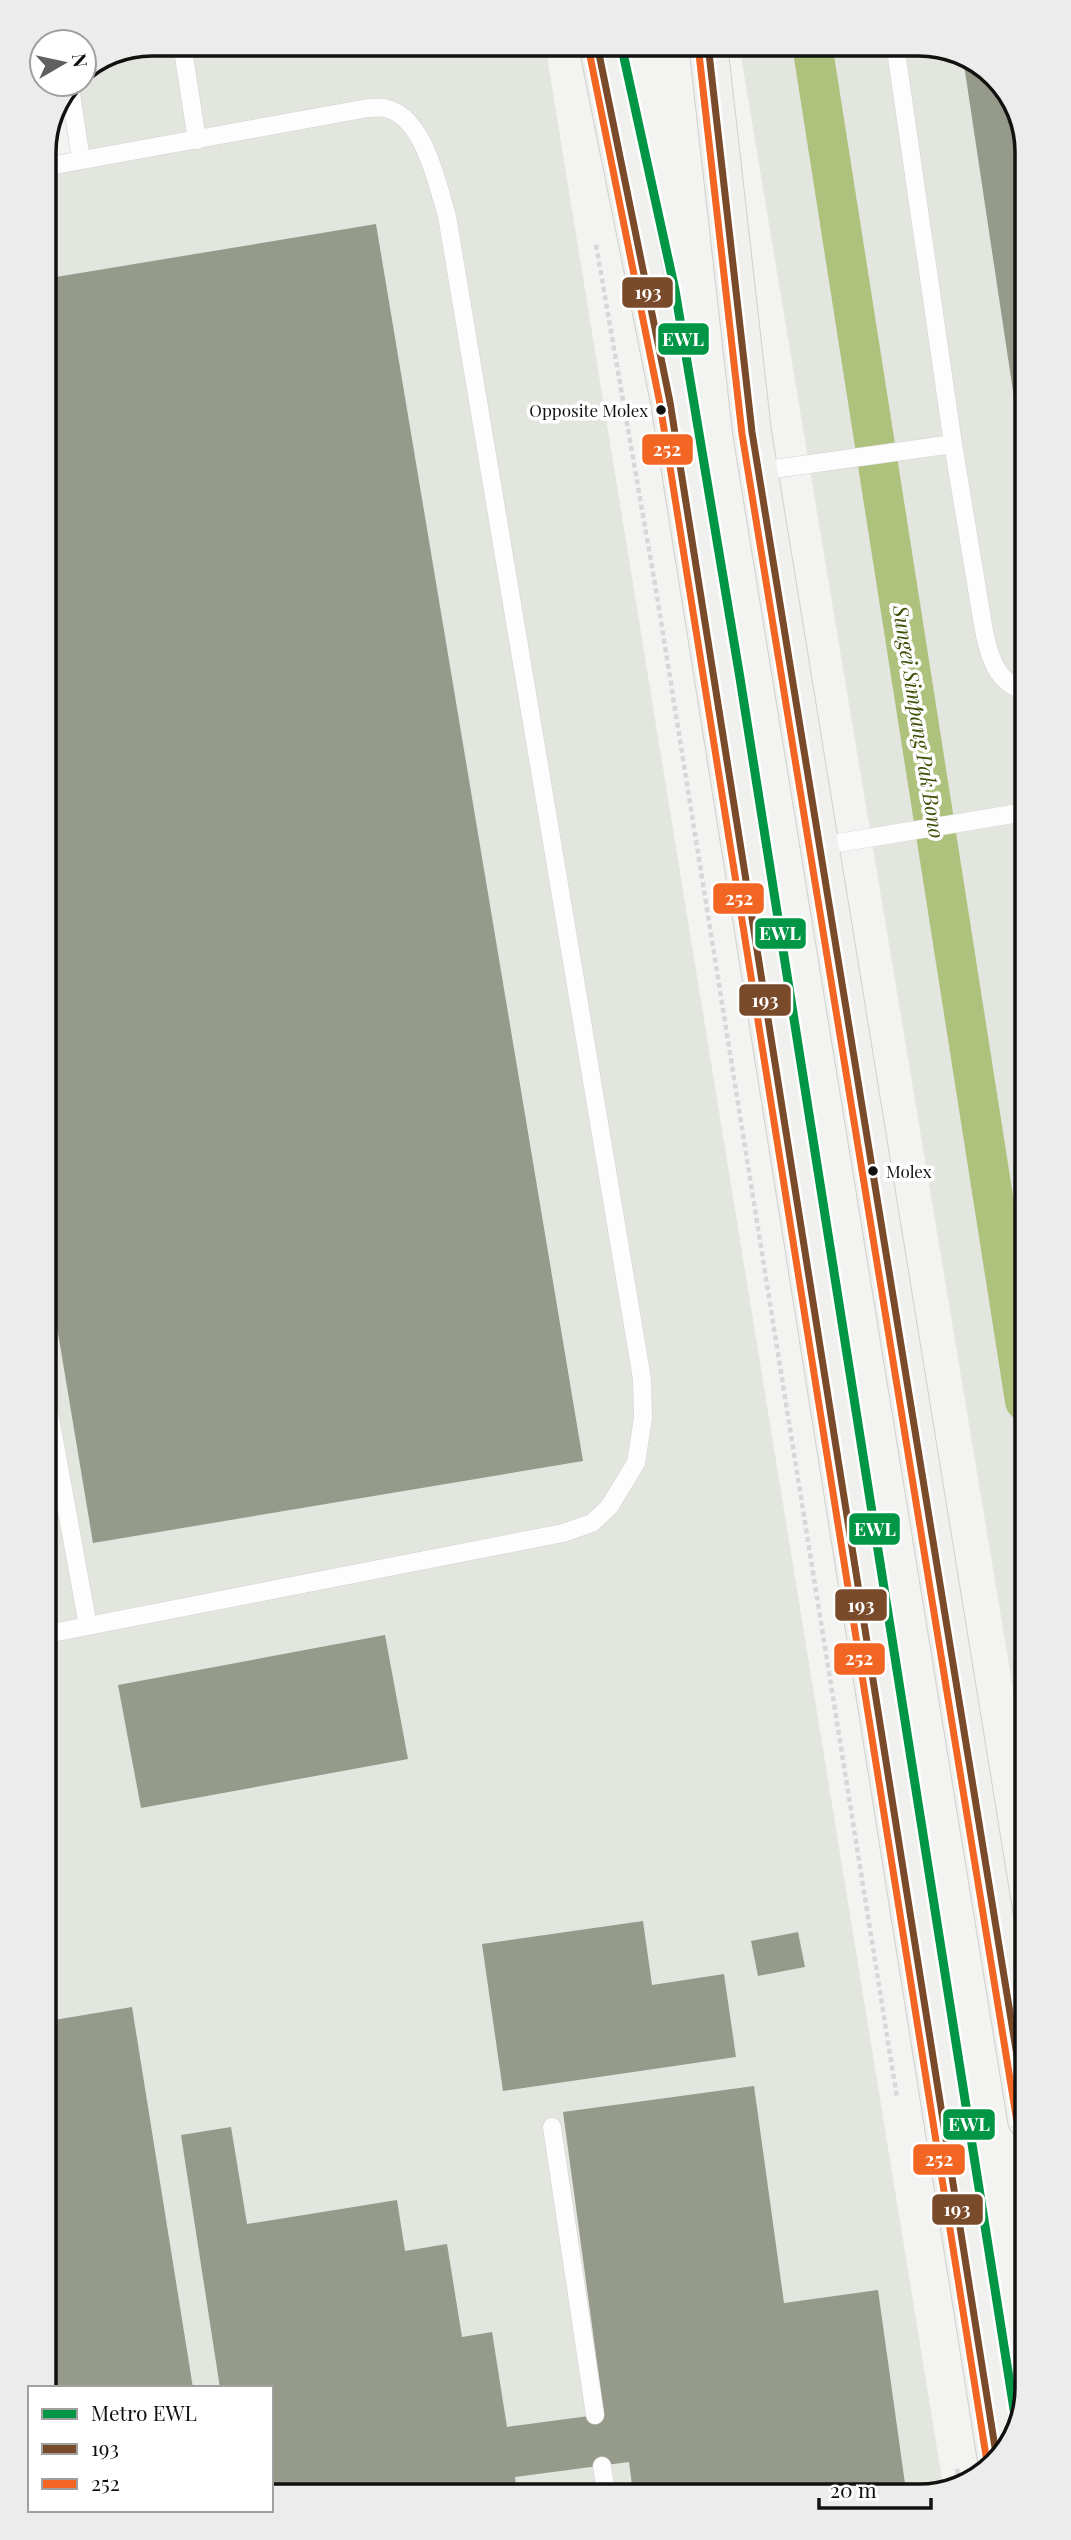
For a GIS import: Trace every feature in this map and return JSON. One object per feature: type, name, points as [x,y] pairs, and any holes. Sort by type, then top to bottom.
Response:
[{"type":"main road","points":[[600,56],[673,416],[995,2446]]},
{"type":"main road","points":[[709,56],[759,471],[1015,2046]]},
{"type":"lane","points":[[184,56],[197,140]]},
{"type":"lane","points":[[897,56],[952,444],[989,657],[1000,674],[1015,687]]},
{"type":"lane","points":[[73,98],[81,160]]},
{"type":"lane","points":[[56,165],[368,108],[386,108],[418,131],[450,229],[642,1378],[643,1418],[636,1463],[609,1507],[592,1523],[563,1533],[56,1632]]},
{"type":"lane","points":[[759,471],[952,444]]},
{"type":"lane","points":[[821,846],[1012,815]]},
{"type":"lane","points":[[56,1450],[88,1626]]},
{"type":"lane","points":[[552,2127],[595,2415]]},
{"type":"lane","points":[[602,2466],[605,2484]]},
{"type":"path","points":[[594,235],[659,603],[898,2104]]},
{"type":"path","points":[[955,2459],[958,2476]]},
{"type":"shaded area","points":[[547,56],[942,2481],[919,2484],[273,2484],[273,2386],[56,2386],[56,158],[71,155],[64,112],[72,99],[98,98],[98,73],[115,63],[133,58]]},
{"type":"shaded area","points":[[741,56],[925,56],[950,61],[987,84],[1002,104],[1014,139],[1015,1701]]},
{"type":"building","points":[[964,68],[987,84],[1002,104],[1014,139],[1015,405]]},
{"type":"building","points":[[376,224],[583,1461],[93,1543],[56,1321],[56,277]]},
{"type":"building","points":[[385,1635],[408,1759],[141,1808],[118,1685]]},
{"type":"building","points":[[643,1921],[652,1985],[724,1974],[736,2057],[503,2091],[482,1944]]},
{"type":"building","points":[[798,1932],[805,1967],[758,1976],[751,1941]]},
{"type":"building","points":[[132,2007],[193,2386],[56,2386],[56,2020]]},
{"type":"building","points":[[754,2086],[784,2303],[878,2290],[905,2484],[632,2484],[629,2462],[515,2477],[516,2484],[273,2484],[273,2386],[220,2386],[181,2135],[231,2127],[247,2224],[397,2200],[405,2251],[447,2244],[462,2337],[492,2332],[507,2427],[604,2414],[563,2112]]},
{"type":"waterway","name":"Sungei Simpang Pak Bono","points":[[814,56],[1015,1337]]},
{"type":"metro line","name":"EWL","points":[[624,56],[675,290],[740,678],[1013,2404]]},
{"type":"transit line","name":"252","points":[[590,56],[660,404],[986,2456]]},
{"type":"transit line","name":"193","points":[[599,56],[670,402],[995,2446]]},
{"type":"transit line","name":"252","points":[[699,56],[742,434],[1015,2110]]},
{"type":"transit line","name":"193","points":[[709,56],[752,432],[1015,2043]]},
{"type":"place","name":"Opposite Molex","points":[[661,410]]},
{"type":"place","name":"Molex","points":[[873,1171]]}]
